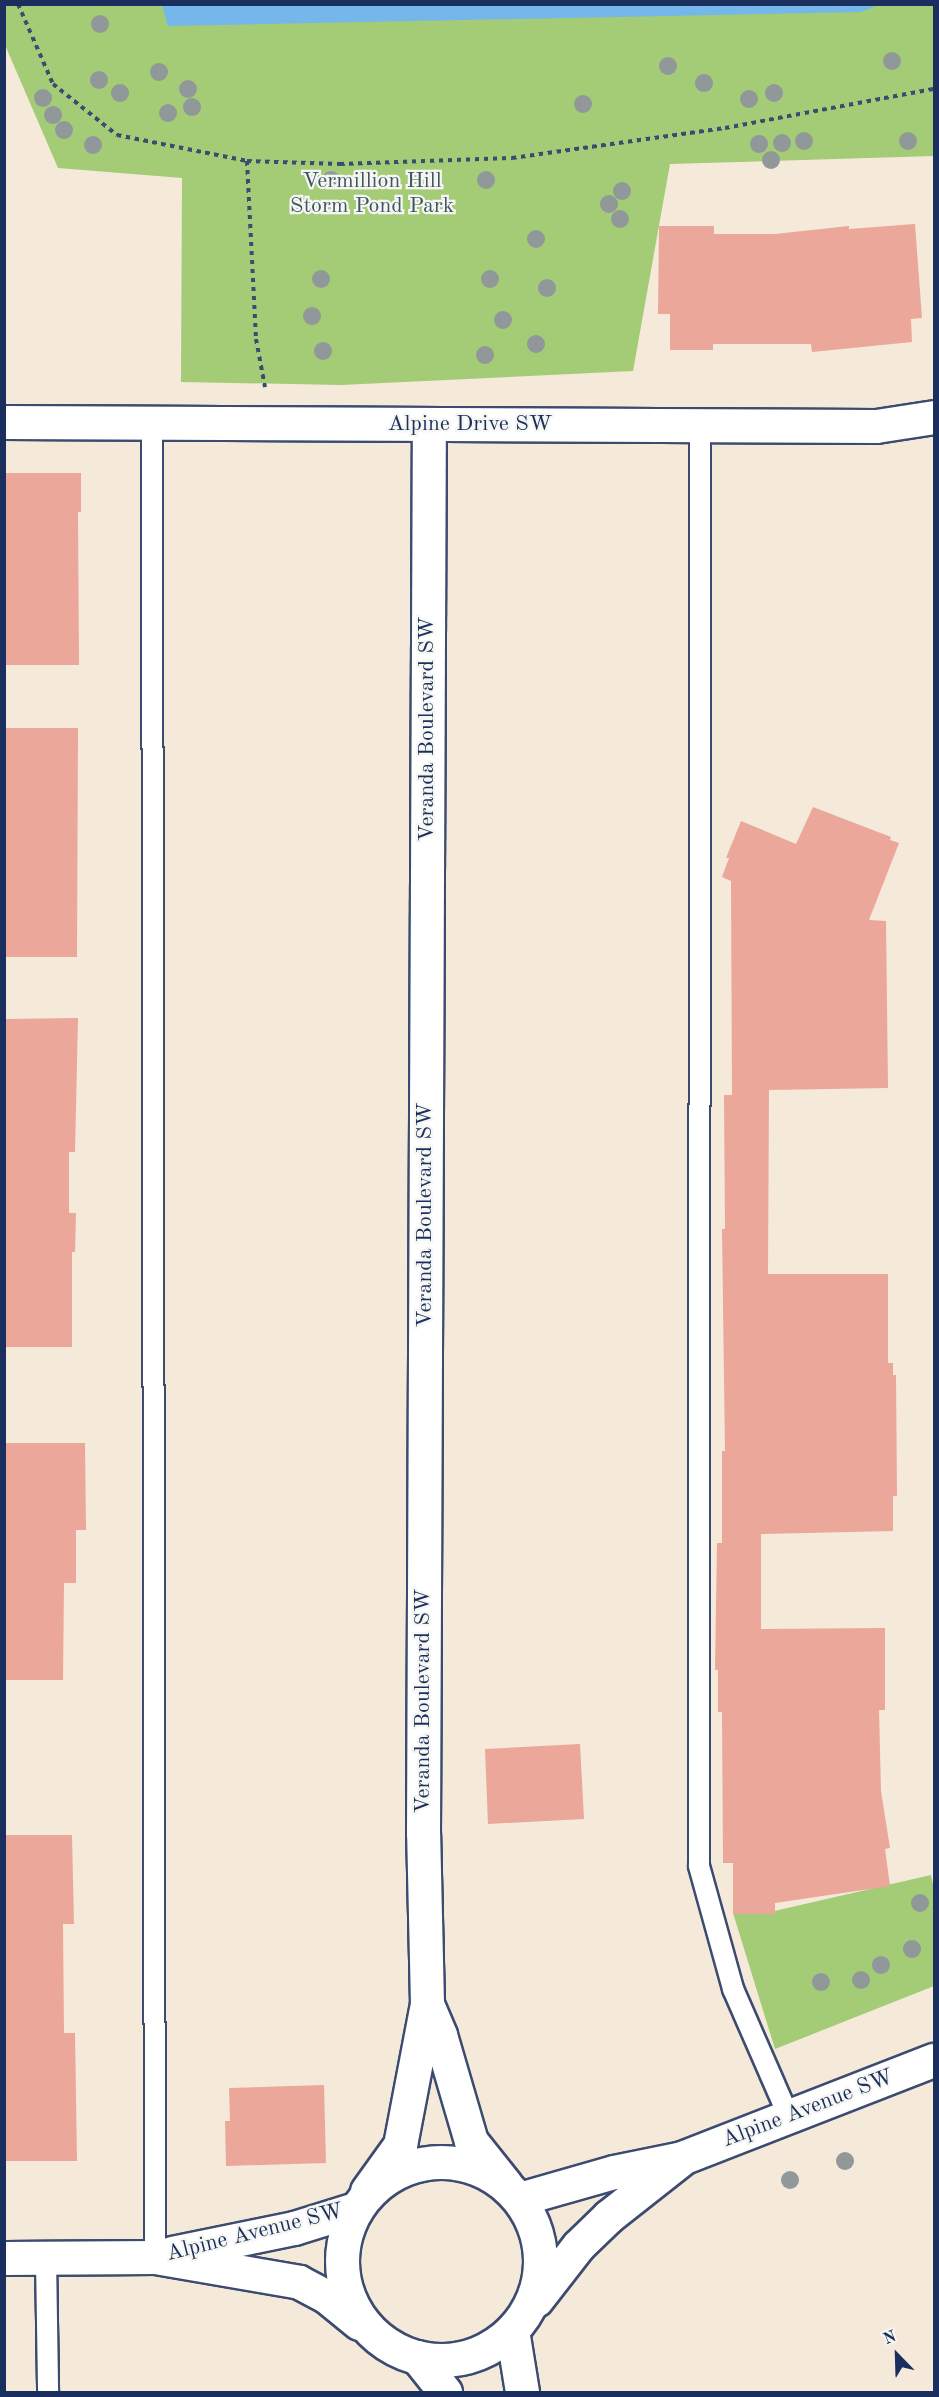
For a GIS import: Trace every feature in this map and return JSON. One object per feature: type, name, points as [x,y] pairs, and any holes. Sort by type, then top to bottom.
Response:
[{"type":"street","name":"Alpine Drive SW","points":[[4,422],[429,426],[876,426],[934,417]]},
{"type":"street","name":"Veranda Boulevard SW","points":[[361,2200],[400,2145],[427,2004],[423,1821],[429,426]]},
{"type":"street","name":"Veranda Boulevard SW","points":[[427,2004],[440,2035],[471,2141],[512,2192]]},
{"type":"street","name":"Alpine Avenue SW","points":[[512,2192],[682,2158],[934,2060]]},
{"type":"street","name":"Alpine Avenue SW","points":[[519,2322],[578,2246],[609,2216],[682,2158]]},
{"type":"street","points":[[450,2162],[470,2166],[512,2192],[536,2233],[540,2252],[539,2274],[519,2322],[496,2343],[467,2356],[437,2360],[417,2357],[380,2340],[354,2308],[345,2279],[343,2250],[346,2228],[361,2200],[386,2177],[406,2168],[429,2163],[450,2162]]},
{"type":"street","name":"Alpine Avenue SW","points":[[155,2257],[294,2228],[361,2200]]},
{"type":"street","name":"Alpine Avenue SW","points":[[4,2258],[155,2257],[299,2282],[327,2297],[380,2340]]},
{"type":"street","points":[[519,2322],[522,2392]]},
{"type":"street","points":[[417,2357],[445,2392]]},
{"type":"lane","points":[[152,423],[155,2257]]},
{"type":"lane","points":[[700,425],[699,1866],[733,1989],[789,2116]]},
{"type":"lane","points":[[46,2258],[48,2392]]},
{"type":"path","points":[[18,4],[54,84],[117,135],[247,161],[340,164],[512,158],[724,128],[934,89]]},
{"type":"path","points":[[247,161],[256,339],[270,425]]},
{"type":"green space","name":"Vermillion Hill Storm Pond Park","points":[[4,5],[934,5],[934,156],[670,164],[633,371],[341,385],[181,382],[182,178],[58,168],[5,45]]},
{"type":"green space","points":[[931,1875],[934,1889],[934,1986],[775,2049],[733,1913],[770,1912]]},
{"type":"water","points":[[162,4],[879,5],[861,12],[168,26]]},
{"type":"building","points":[[915,224],[922,318],[911,319],[912,342],[812,352],[811,344],[713,344],[713,350],[670,350],[670,314],[658,314],[659,226],[714,226],[714,234],[775,234],[849,226],[849,229]]},
{"type":"building","points":[[4,473],[81,473],[81,512],[78,512],[79,665],[4,665]]},
{"type":"building","points":[[4,728],[78,728],[77,957],[4,957]]},
{"type":"building","points":[[813,807],[891,837],[890,840],[899,843],[869,920],[886,921],[888,1088],[769,1090],[768,1274],[888,1274],[888,1363],[893,1363],[893,1375],[896,1375],[897,1496],[893,1496],[893,1531],[761,1534],[761,1629],[885,1628],[885,1710],[879,1710],[881,1791],[890,1848],[885,1849],[890,1886],[775,1903],[775,1914],[733,1914],[733,1863],[723,1863],[722,1712],[718,1712],[718,1670],[715,1670],[717,1543],[722,1543],[722,1451],[725,1451],[722,1229],[725,1229],[724,1095],[732,1095],[731,881],[722,877],[729,858],[726,858],[741,821],[796,844]]},
{"type":"building","points":[[78,1018],[75,1152],[69,1152],[69,1213],[76,1213],[75,1252],[72,1252],[72,1347],[4,1347],[4,1019]]},
{"type":"building","points":[[4,1443],[85,1443],[86,1530],[76,1530],[76,1583],[64,1583],[63,1680],[4,1680]]},
{"type":"building","points":[[580,1744],[584,1819],[488,1824],[485,1749]]},
{"type":"building","points":[[4,1835],[72,1835],[74,1924],[63,1924],[64,2033],[75,2033],[77,2161],[4,2161]]},
{"type":"building","points":[[324,2085],[326,2163],[226,2166],[225,2121],[230,2121],[229,2088]]}]
